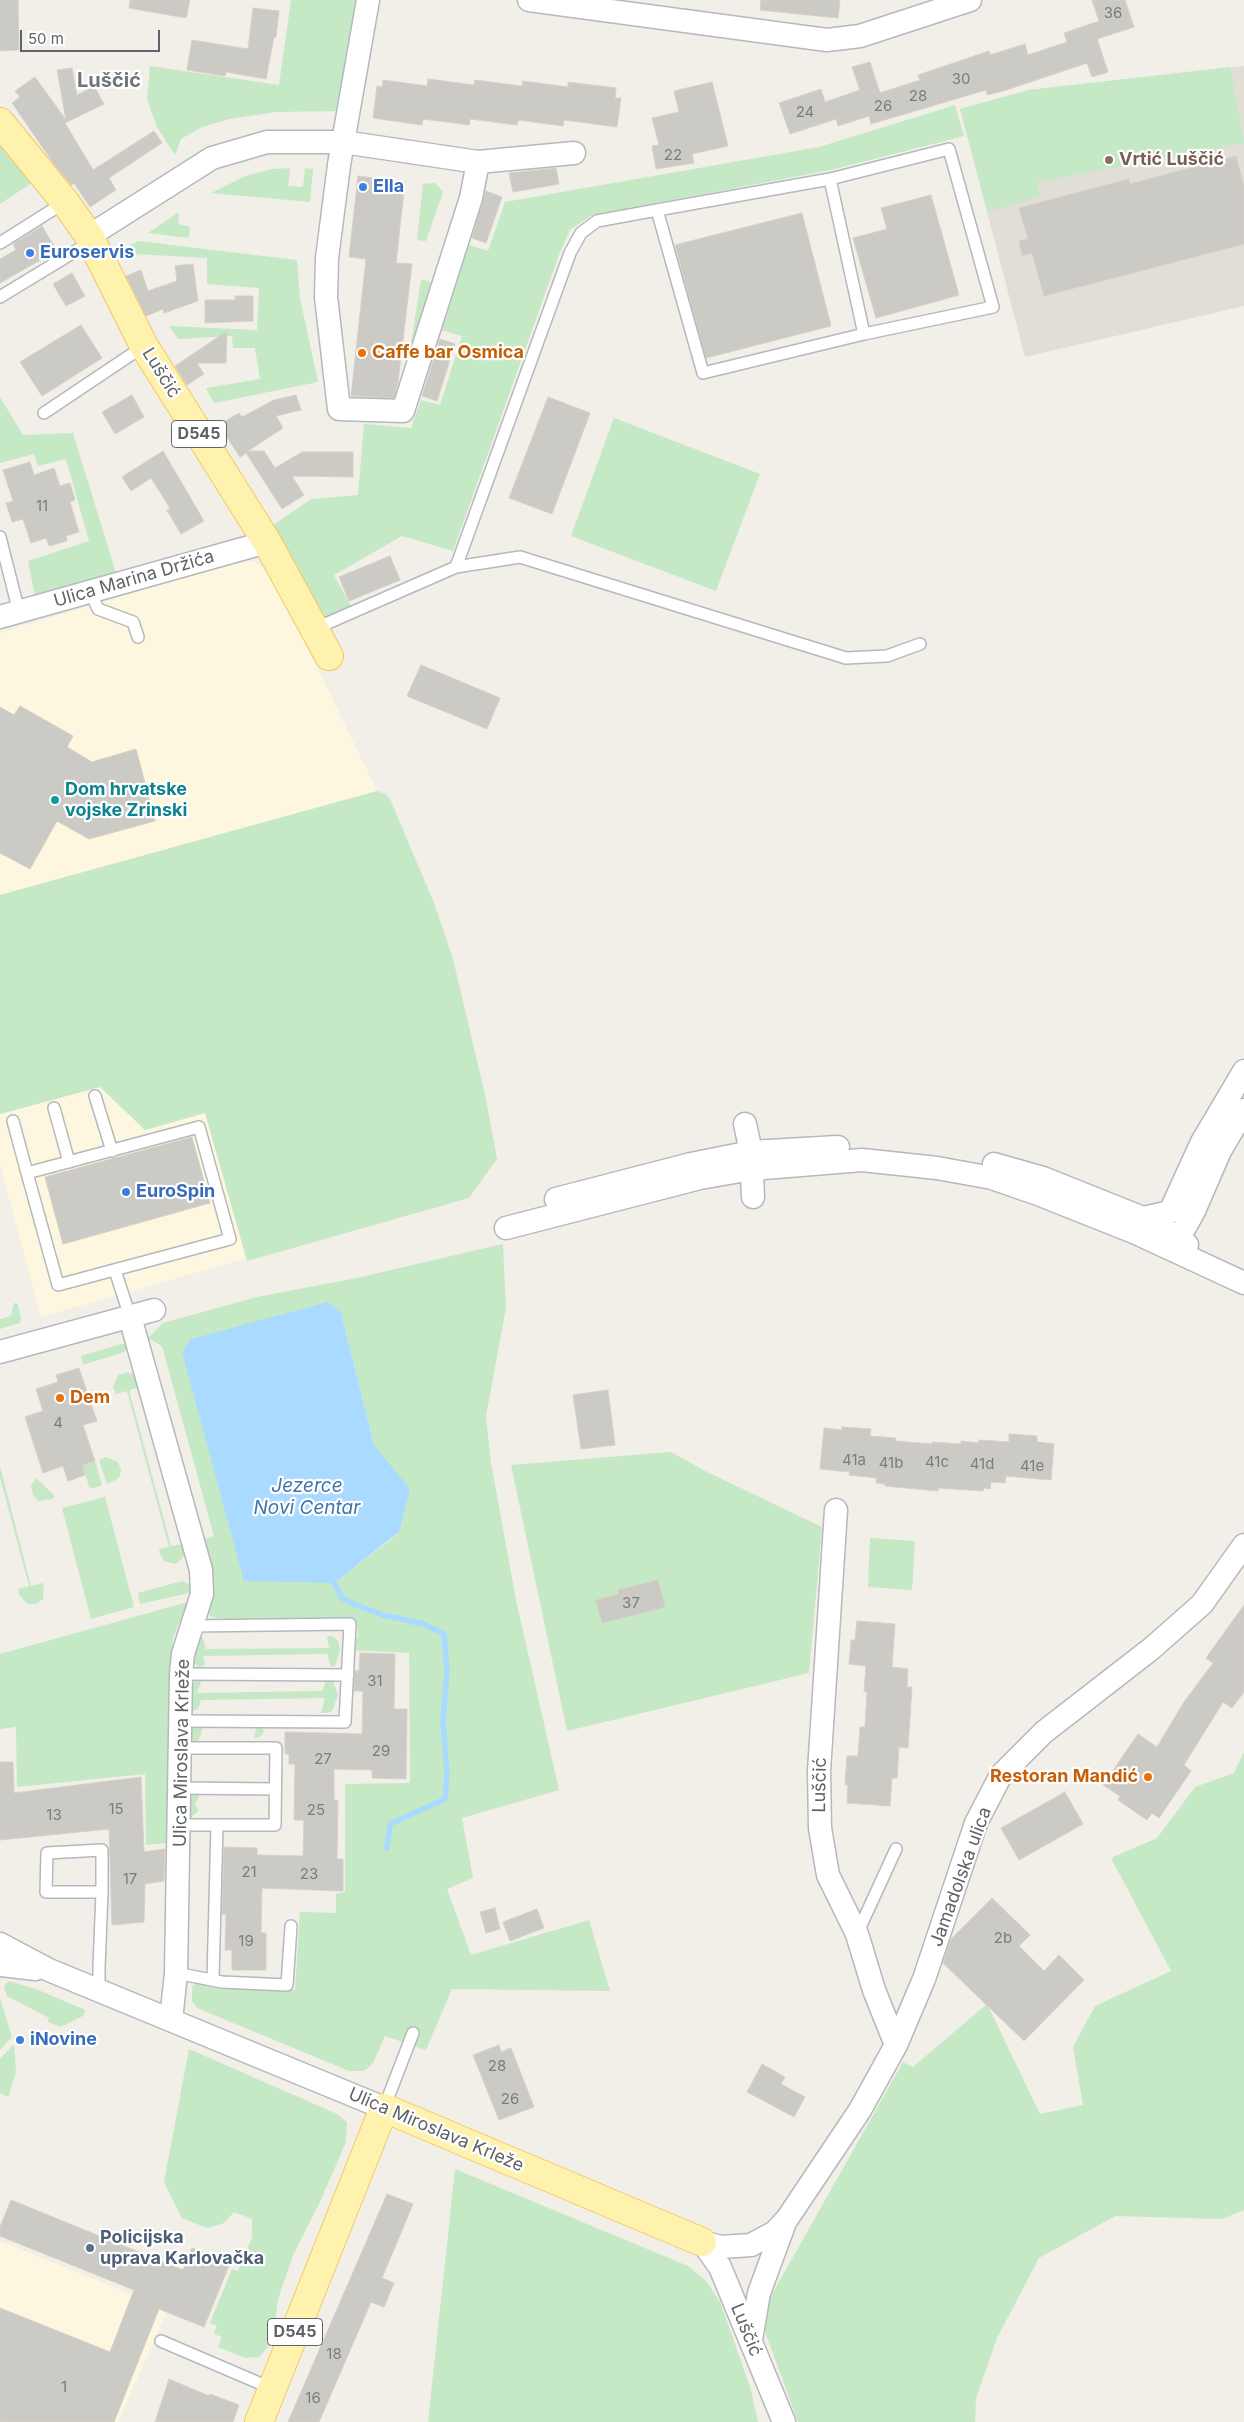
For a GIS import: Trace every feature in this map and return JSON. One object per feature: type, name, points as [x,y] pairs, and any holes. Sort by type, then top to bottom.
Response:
[{"type":"main road","name":"Luščić","points":[[0,122],[65,202],[90,239],[144,346],[267,542],[329,656]]},
{"type":"main road","name":"Ulica Miroslava Krleže","points":[[384,2108],[702,2242]]},
{"type":"main road","name":"D545","points":[[259,2422],[384,2108]]},
{"type":"street","points":[[368,0],[343,142],[327,258],[326,297],[334,380],[339,409],[403,411],[471,198],[478,162]]},
{"type":"street","points":[[529,0],[609,6],[828,40],[860,36],[959,2]]},
{"type":"street","points":[[90,239],[212,158],[268,142],[343,142],[478,162],[574,153]]},
{"type":"street","name":"Ulica Marina Držića","points":[[10,614],[267,542]]},
{"type":"street","points":[[1179,1238],[1170,1212],[1202,1142],[1244,1071]]},
{"type":"street","points":[[1157,1243],[1179,1238],[1194,1212],[1220,1151],[1244,1110]]},
{"type":"street","points":[[745,1124],[752,1160],[753,1196]]},
{"type":"street","points":[[505,1220],[700,1178],[752,1160],[862,1147],[938,1152],[988,1162],[1043,1178],[1143,1218],[1179,1238],[1211,1267]]},
{"type":"street","points":[[752,1160],[862,1160],[946,1170],[992,1178],[1038,1194],[1157,1243],[1244,1283]]},
{"type":"street","points":[[1143,1218],[1170,1212]]},
{"type":"street","points":[[0,1352],[154,1310]]},
{"type":"street","name":"Ulica Miroslava Krleže","points":[[130,1317],[201,1570],[202,1594],[183,1654],[181,1674],[180,1825],[176,1972],[171,2020]]},
{"type":"street","name":"Luščić","points":[[836,1510],[819,1770],[820,1828],[828,1874],[856,1934],[874,1990],[896,2045]]},
{"type":"street","name":"Jamadolska ulica","points":[[751,2341],[759,2293],[779,2235],[787,2219],[860,2110],[896,2045],[924,1979],[976,1823],[1001,1775],[1044,1732],[1152,1650],[1202,1604],[1244,1545]]},
{"type":"street","name":"Ulica Miroslava Krleže","points":[[0,1944],[50,1970],[384,2108]]},
{"type":"street","name":"Ulica Miroslava Krleže","points":[[0,1965],[50,1970]]},
{"type":"street","name":"Jamadolska ulica","points":[[702,2242],[721,2247],[751,2245],[775,2232],[787,2219]]},
{"type":"street","name":"Luščić","points":[[702,2242],[720,2267],[784,2422]]},
{"type":"lane","points":[[456,568],[570,253],[581,233],[597,221],[657,210],[830,179],[949,149],[993,307],[864,334],[703,373],[657,210]]},
{"type":"lane","points":[[830,179],[864,334]]},
{"type":"lane","points":[[0,242],[65,202]]},
{"type":"lane","points":[[0,297],[90,239]]},
{"type":"lane","points":[[44,413],[144,346]]},
{"type":"lane","points":[[0,536],[10,614]]},
{"type":"lane","points":[[314,629],[456,568],[520,557],[846,658],[887,656],[920,644]]},
{"type":"lane","points":[[90,591],[98,609],[133,622],[138,637]]},
{"type":"lane","points":[[96,1096],[112,1151]]},
{"type":"lane","points":[[54,1108],[69,1162]]},
{"type":"lane","points":[[13,1121],[27,1173],[58,1285],[230,1239],[199,1127],[27,1173]]},
{"type":"lane","points":[[115,1270],[130,1317]]},
{"type":"lane","points":[[181,1721],[345,1722],[350,1624],[192,1626]]},
{"type":"lane","points":[[181,1674],[348,1675]]},
{"type":"lane","points":[[180,1748],[276,1748],[275,1825],[180,1825]]},
{"type":"lane","points":[[180,1788],[275,1789]]},
{"type":"lane","points":[[213,1978],[217,1825]]},
{"type":"lane","points":[[856,1934],[896,1848]]},
{"type":"lane","points":[[99,1990],[102,1892],[102,1850],[48,1853],[46,1892],[102,1892]]},
{"type":"lane","points":[[176,1972],[213,1978],[222,1982],[287,1984],[291,1926]]},
{"type":"lane","name":"D545","points":[[384,2108],[412,2033]]},
{"type":"lane","points":[[161,2341],[273,2389]]},
{"type":"shaded area","name":"Vrtić Luščić","points":[[1244,66],[1244,306],[1025,357],[960,109],[1029,90]]},
{"type":"shaded area","points":[[239,561],[255,562],[273,576],[377,791],[0,895],[0,633]]},
{"type":"shaded area","points":[[100,1087],[145,1130],[205,1113],[247,1258],[41,1317],[0,1164],[0,1114]]},
{"type":"shaded area","points":[[0,2241],[168,2309],[118,2422],[0,2422]]},
{"type":"green space","points":[[291,0],[357,0],[339,111],[276,112],[229,119],[200,128],[181,139],[175,155],[157,127],[147,100],[150,66],[279,85]]},
{"type":"green space","points":[[1230,67],[1244,143],[1037,182],[1040,196],[988,212],[960,109],[1029,90]]},
{"type":"green space","points":[[955,105],[964,136],[831,170],[592,215],[570,230],[559,255],[453,551],[402,536],[334,575],[352,608],[321,622],[269,528],[311,499],[358,495],[364,424],[411,428],[421,400],[440,405],[462,336],[442,330],[469,245],[488,251],[505,202],[819,147]]},
{"type":"green space","points":[[0,139],[33,182],[0,204]]},
{"type":"green space","points":[[290,168],[288,186],[303,187],[305,168],[313,169],[310,202],[211,193],[245,176],[273,169]]},
{"type":"green space","points":[[435,183],[443,192],[426,241],[417,240],[423,184]]},
{"type":"green space","points":[[179,212],[178,224],[190,227],[189,238],[148,233]]},
{"type":"green space","points":[[138,241],[297,260],[300,298],[318,382],[214,403],[206,388],[260,379],[255,348],[233,348],[232,336],[178,339],[169,326],[257,330],[259,288],[207,284],[207,258],[116,253]]},
{"type":"green space","points":[[421,279],[433,283],[405,384]]},
{"type":"green space","points":[[0,397],[23,435],[73,433],[116,573],[35,596],[28,561],[89,541],[66,459],[38,466],[34,454],[0,463]]},
{"type":"green space","points":[[614,418],[760,474],[716,591],[571,536]]},
{"type":"green space","points":[[377,791],[386,794],[390,799],[434,903],[453,959],[486,1099],[497,1159],[469,1198],[247,1261],[205,1113],[145,1130],[100,1087],[0,1114],[0,895]]},
{"type":"green space","points":[[503,1244],[506,1308],[486,1416],[491,1463],[516,1600],[559,1790],[462,1818],[473,1878],[447,1889],[471,1955],[589,1920],[610,1991],[452,1989],[426,2050],[385,2036],[373,2063],[364,2071],[349,2071],[197,2008],[192,2001],[192,1987],[196,1983],[214,1984],[215,1988],[295,1990],[300,1912],[336,1913],[336,1894],[345,1892],[345,1784],[410,1783],[409,1653],[352,1650],[352,1638],[358,1638],[357,1623],[216,1618],[210,1616],[208,1612],[214,1583],[203,1540],[214,1536],[162,1346],[148,1338],[163,1323],[257,1297],[357,1278]],"holes":[[[341,1313],[374,1445],[384,1460],[399,1533],[334,1583]]]},
{"type":"green space","points":[[14,1303],[18,1304],[20,1323],[0,1329],[0,1319],[11,1316]]},
{"type":"green space","points":[[125,1343],[128,1348],[124,1352],[83,1365],[81,1356]]},
{"type":"green space","points":[[127,1372],[135,1375],[140,1387],[129,1390],[171,1546],[184,1544],[185,1555],[176,1564],[164,1561],[160,1553],[159,1549],[169,1547],[127,1391],[116,1394],[113,1387],[118,1375]]},
{"type":"green space","points":[[671,1452],[705,1471],[822,1527],[809,1673],[567,1731],[511,1465]]},
{"type":"green space","points":[[106,1457],[118,1462],[121,1470],[119,1478],[107,1484],[99,1460]]},
{"type":"green space","points":[[95,1461],[102,1485],[90,1489],[82,1465]]},
{"type":"green space","points":[[0,1466],[31,1586],[43,1583],[44,1586],[43,1599],[36,1604],[27,1604],[19,1594],[18,1589],[29,1586],[0,1478]]},
{"type":"green space","points":[[36,1478],[55,1496],[52,1499],[39,1501],[33,1495],[31,1486]]},
{"type":"green space","points":[[105,1497],[134,1607],[91,1619],[62,1508]]},
{"type":"green space","points":[[870,1538],[915,1541],[912,1590],[868,1587]]},
{"type":"green space","points":[[182,1581],[191,1585],[189,1593],[140,1604],[138,1593]]},
{"type":"green space","points":[[188,1602],[173,1638],[171,1663],[174,1842],[146,1845],[145,1774],[17,1787],[16,1727],[0,1729],[0,1654]]},
{"type":"green space","points":[[199,1635],[203,1638],[206,1649],[329,1648],[327,1637],[331,1636],[339,1643],[340,1651],[335,1666],[331,1667],[327,1654],[203,1656],[205,1665],[199,1668],[191,1660]]},
{"type":"green space","points":[[197,1679],[202,1679],[197,1693],[322,1691],[326,1681],[333,1681],[338,1695],[332,1711],[327,1713],[321,1713],[325,1698],[201,1700],[198,1709],[193,1711],[191,1709],[189,1688]]},
{"type":"green space","points":[[194,1725],[261,1725],[264,1731],[257,1738],[254,1737],[257,1727],[203,1728],[198,1742],[195,1742],[190,1737],[191,1729]]},
{"type":"green space","points":[[1244,1752],[1244,2210],[1222,2219],[1115,2216],[1039,2258],[997,2338],[976,2398],[975,2422],[798,2422],[763,2326],[771,2296],[903,2062],[913,2067],[987,2004],[1040,2114],[1083,2105],[1073,2047],[1095,2006],[1171,1971],[1111,1858],[1157,1838],[1195,1787],[1234,1773]]},
{"type":"green space","points":[[201,1792],[195,1805],[199,1810],[191,1818],[189,1817],[190,1796]]},
{"type":"green space","points":[[9,1981],[36,1989],[85,2010],[85,2012],[83,2016],[61,2027],[48,2022],[49,2018],[7,1996],[4,1986]]},
{"type":"green space","points":[[0,1998],[12,2037],[0,2050]]},
{"type":"green space","points":[[14,2044],[16,2072],[8,2097],[0,2093],[0,2059]]},
{"type":"green space","points":[[189,2049],[337,2114],[347,2122],[346,2142],[320,2202],[293,2255],[278,2299],[274,2333],[268,2347],[259,2357],[245,2358],[218,2347],[222,2337],[214,2334],[217,2326],[210,2323],[232,2269],[238,2271],[252,2238],[252,2219],[234,2212],[224,2223],[207,2228],[182,2218],[164,2182]]},
{"type":"green space","points":[[455,2169],[688,2266],[707,2282],[721,2304],[751,2390],[758,2422],[428,2422]]},
{"type":"water","name":"Jezerce Novi Centar","points":[[328,1302],[341,1313],[374,1445],[410,1489],[399,1532],[334,1583],[244,1581],[182,1352],[191,1339]]},
{"type":"building","points":[[0,0],[18,0],[19,50],[0,51]]},
{"type":"building","points":[[130,0],[190,0],[186,18],[129,8]]},
{"type":"building","points":[[761,0],[840,0],[838,18],[760,10]]},
{"type":"building","points":[[1092,0],[1125,0],[1134,27],[1097,39],[1108,72],[1092,77],[1087,63],[1003,91],[987,95],[986,90],[871,124],[869,116],[838,126],[836,119],[790,134],[779,103],[821,89],[825,102],[860,90],[852,67],[870,62],[880,93],[920,80],[918,75],[989,51],[990,55],[1025,44],[1028,55],[1067,42],[1064,33],[1099,21]]},
{"type":"building","points":[[253,8],[279,11],[276,37],[274,37],[266,79],[226,72],[225,76],[187,70],[192,40],[248,49]]},
{"type":"building","points":[[72,68],[77,95],[94,86],[104,104],[65,123],[93,170],[154,131],[162,143],[109,178],[116,190],[90,207],[74,183],[71,185],[54,164],[12,103],[20,97],[15,91],[35,77],[66,120],[57,70]]},
{"type":"building","points":[[428,79],[474,85],[475,80],[522,86],[523,81],[568,87],[568,82],[616,88],[615,98],[621,98],[617,127],[564,120],[563,126],[518,120],[517,125],[470,119],[469,125],[423,119],[422,125],[373,118],[377,86],[382,87],[383,80],[427,86]]},
{"type":"building","points":[[712,82],[728,146],[692,154],[694,163],[656,169],[652,146],[659,145],[652,118],[679,112],[674,91]]},
{"type":"building","points":[[1236,156],[1244,186],[1244,244],[1044,296],[1032,253],[1022,256],[1019,241],[1028,239],[1019,208],[1129,179],[1130,184]]},
{"type":"building","points":[[556,168],[559,184],[513,192],[509,173]]},
{"type":"building","points":[[358,176],[405,182],[396,263],[412,264],[398,382],[394,398],[351,396],[366,259],[349,257]]},
{"type":"building","points":[[486,191],[502,197],[486,243],[472,238]]},
{"type":"building","points":[[931,195],[959,295],[876,318],[853,238],[887,229],[881,208]]},
{"type":"building","points":[[802,213],[831,326],[706,358],[675,245]]},
{"type":"building","points":[[42,226],[54,246],[49,249],[51,254],[0,283],[0,259],[16,250],[13,244]]},
{"type":"building","points":[[193,264],[198,301],[164,313],[163,309],[146,316],[126,276],[141,270],[148,291],[177,281],[175,266]]},
{"type":"building","points":[[72,273],[85,296],[66,306],[53,284]]},
{"type":"building","points":[[235,296],[253,296],[253,321],[205,323],[205,300],[235,300]]},
{"type":"building","points":[[81,325],[102,358],[42,396],[20,362]]},
{"type":"building","points":[[227,331],[226,363],[197,363],[204,374],[187,385],[175,366]]},
{"type":"building","points":[[440,339],[455,344],[437,401],[422,396]]},
{"type":"building","points":[[132,395],[144,417],[115,434],[102,412]]},
{"type":"building","points":[[296,395],[301,410],[276,416],[283,428],[248,451],[264,451],[275,468],[302,452],[353,452],[353,477],[292,476],[304,495],[282,509],[246,453],[240,457],[219,425],[239,413],[242,417],[274,400]]},
{"type":"building","points":[[548,397],[590,413],[552,514],[509,498]]},
{"type":"building","points":[[163,451],[204,521],[181,534],[167,510],[170,508],[151,478],[131,491],[122,477]]},
{"type":"building","points":[[30,462],[34,475],[54,468],[60,486],[70,483],[75,500],[70,502],[79,532],[66,536],[67,541],[49,546],[46,538],[31,543],[23,519],[12,522],[6,503],[13,501],[3,470]]},
{"type":"building","points":[[390,556],[400,580],[349,601],[339,577]]},
{"type":"building","points":[[421,665],[500,698],[487,729],[407,696]]},
{"type":"building","name":"Dom hrvatske vojske Zrinski","points":[[20,706],[73,736],[67,747],[92,762],[136,749],[155,821],[89,839],[57,821],[30,869],[0,853],[0,707],[14,715]]},
{"type":"building","points":[[192,1137],[210,1203],[63,1244],[45,1177]]},
{"type":"building","points":[[79,1368],[97,1421],[83,1425],[95,1461],[82,1465],[85,1475],[68,1481],[63,1466],[43,1473],[25,1417],[43,1411],[36,1389],[58,1382],[56,1375]]},
{"type":"building","points":[[608,1390],[615,1445],[581,1449],[573,1395]]},
{"type":"building","points":[[842,1427],[871,1429],[870,1436],[896,1438],[895,1441],[932,1444],[933,1442],[961,1444],[961,1441],[978,1443],[979,1440],[1009,1442],[1009,1434],[1037,1436],[1037,1442],[1054,1444],[1051,1480],[1006,1476],[1005,1483],[991,1482],[990,1489],[984,1488],[983,1491],[938,1488],[938,1491],[885,1486],[885,1484],[876,1483],[877,1478],[849,1475],[850,1472],[820,1469],[824,1428],[842,1430]]},
{"type":"building","points":[[658,1580],[665,1607],[602,1623],[596,1600],[619,1594],[618,1590]]},
{"type":"building","points":[[1244,1605],[1244,1692],[1232,1708],[1223,1702],[1184,1765],[1191,1771],[1159,1818],[1152,1813],[1147,1820],[1118,1800],[1120,1796],[1103,1785],[1138,1734],[1157,1747],[1184,1702],[1213,1663],[1206,1658]]},
{"type":"building","points":[[857,1621],[895,1624],[892,1667],[908,1669],[907,1687],[912,1687],[908,1748],[899,1747],[897,1778],[892,1778],[890,1806],[847,1803],[848,1785],[845,1785],[847,1756],[858,1756],[860,1727],[865,1727],[867,1692],[864,1692],[866,1666],[849,1664],[851,1640],[855,1640]]},
{"type":"building","points":[[360,1653],[395,1654],[394,1709],[407,1709],[406,1779],[372,1778],[372,1770],[334,1769],[334,1800],[338,1801],[337,1859],[343,1859],[343,1891],[262,1888],[261,1933],[266,1933],[266,1970],[232,1970],[232,1950],[225,1950],[226,1914],[222,1914],[224,1847],[257,1848],[257,1855],[303,1856],[304,1820],[294,1820],[295,1764],[289,1764],[289,1754],[285,1754],[285,1732],[362,1734],[363,1691],[354,1691],[355,1671],[359,1671]]},
{"type":"building","points":[[0,1762],[13,1762],[14,1793],[141,1777],[144,1852],[165,1849],[164,1881],[145,1884],[144,1922],[112,1925],[109,1829],[0,1840]]},
{"type":"building","points":[[1065,1792],[1083,1824],[1019,1860],[1001,1828]]},
{"type":"building","points":[[992,1898],[1030,1935],[1019,1946],[1044,1971],[1059,1955],[1084,1980],[1024,2041],[943,1963],[951,1939]]},
{"type":"building","points":[[495,1908],[500,1929],[486,1933],[480,1912]]},
{"type":"building","points":[[537,1909],[544,1928],[510,1941],[503,1922]]},
{"type":"building","points":[[499,2045],[501,2052],[511,2048],[534,2107],[499,2120],[473,2055]]},
{"type":"building","points":[[762,2064],[785,2077],[781,2084],[805,2097],[794,2117],[747,2092]]},
{"type":"building","points":[[387,2194],[413,2204],[382,2278],[394,2283],[384,2307],[371,2302],[319,2422],[288,2422]]},
{"type":"building","points":[[11,2200],[183,2270],[192,2248],[230,2263],[204,2327],[159,2309],[114,2422],[0,2422],[0,2308],[110,2352],[134,2290],[0,2236],[0,2227]]},
{"type":"building","points":[[169,2379],[209,2396],[210,2394],[239,2405],[233,2422],[155,2422]]},
{"type":"waterway","points":[[334,1583],[342,1598],[356,1605],[383,1615],[423,1624],[444,1634],[447,1670],[443,1722],[447,1775],[445,1799],[390,1824],[387,1848]]},
{"type":"place","name":"Vrtić Luščić","points":[[1109,160]]},
{"type":"place","name":"Ella","points":[[363,187]]},
{"type":"place","name":"Euroservis","points":[[30,253]]},
{"type":"place","name":"Caffe bar Osmica","points":[[362,353]]},
{"type":"place","name":"Dom hrvatske vojske Zrinski","points":[[55,800]]},
{"type":"place","name":"EuroSpin","points":[[126,1192]]},
{"type":"place","name":"Dem","points":[[60,1398]]},
{"type":"place","name":"Restoran Mandić","points":[[1148,1777]]},
{"type":"place","name":"iNovine","points":[[20,2040]]},
{"type":"place","name":"Policijska uprava Karlovačka","points":[[90,2248]]},
{"type":"district","name":"Luščić","points":[[109,81]]}]
